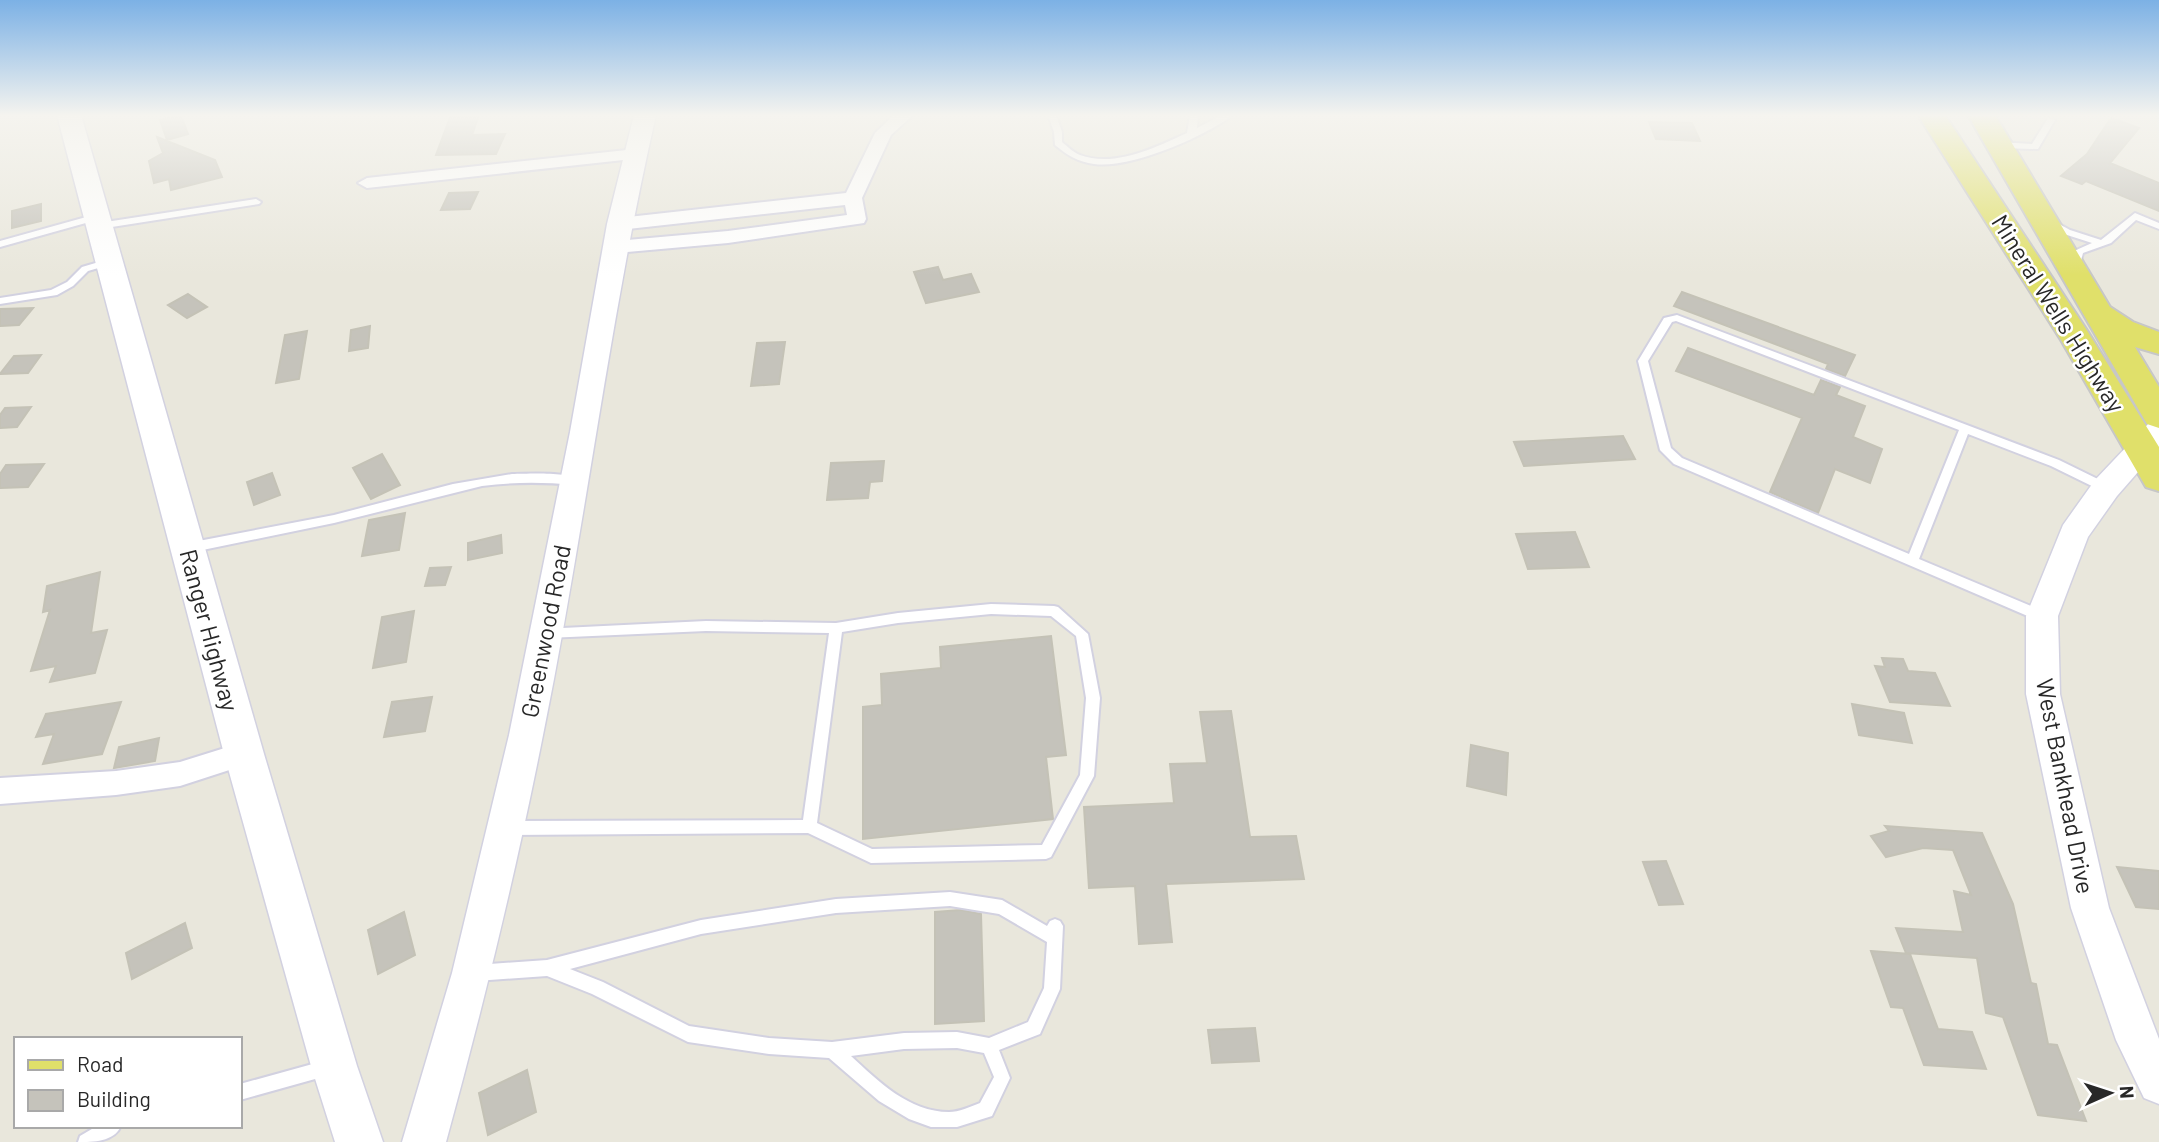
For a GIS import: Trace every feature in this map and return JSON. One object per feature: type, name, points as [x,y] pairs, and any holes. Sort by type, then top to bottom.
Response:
[{"type":"main road","name":"Ranger Highway","points":[[83,168],[244,754],[334,1066],[359,1142]]},
{"type":"main road","name":"Mineral Wells Highway","points":[[1966,168],[2153,452]]},
{"type":"main road","name":"Mineral Wells Highway","points":[[2012,168],[2159,416]]},
{"type":"main road","points":[[2097,311],[2112,324],[2159,344]]},
{"type":"street","points":[[367,183],[503,168]]},
{"type":"street","name":"Greenwood Road","points":[[424,1142],[472,973],[526,735],[633,168]]},
{"type":"street","points":[[618,236],[728,237],[857,219],[853,198],[867,168]]},
{"type":"street","points":[[618,236],[853,198]]},
{"type":"street","name":"West Bankhead Drive","points":[[2153,452],[2106,488],[2074,533],[2042,616],[2043,694],[2090,908],[2137,1040],[2159,1083]]},
{"type":"street","points":[[0,791],[116,783],[180,774],[244,754]]},
{"type":"lane","points":[[0,244],[98,222],[256,202]]},
{"type":"lane","points":[[2038,213],[2067,232],[2098,243]]},
{"type":"lane","points":[[2073,271],[2079,251],[2108,241],[2136,216],[2159,226]]},
{"type":"lane","points":[[0,301],[53,293],[70,284],[85,269],[109,262]]},
{"type":"lane","points":[[2042,616],[1678,461],[1666,450],[1643,361],[1668,320],[1677,318],[2055,463],[2106,488]]},
{"type":"lane","points":[[1912,562],[1965,428]]},
{"type":"lane","points":[[187,548],[334,519],[412,500],[454,486],[541,476],[574,481]]},
{"type":"lane","points":[[505,828],[809,826],[871,856],[1046,852],[1087,776],[1093,698],[1082,634],[1054,611],[991,609],[898,618],[835,628],[706,626],[544,633]]},
{"type":"lane","points":[[809,826],[835,628]]},
{"type":"lane","points":[[472,973],[547,968],[701,927],[836,906],[950,899],[1002,906],[1055,932],[1052,989],[1034,1028],[989,1046],[957,1040],[904,1041],[832,1050],[769,1046],[688,1034],[597,988],[547,968]]},
{"type":"lane","points":[[832,1050],[883,1094],[909,1112],[949,1120],[986,1110],[1002,1079],[989,1046]]},
{"type":"lane","points":[[242,1092],[334,1066]]},
{"type":"lane","points":[[86,1142],[110,1128]]},
{"type":"building","points":[[151,168],[218,168],[222,177],[171,190],[169,179],[154,183]]},
{"type":"building","points":[[2070,168],[2123,168],[2159,183],[2159,211],[2086,181],[2082,184],[2061,176]]},
{"type":"building","points":[[478,192],[470,209],[441,210],[449,193]]},
{"type":"building","points":[[41,204],[41,221],[12,228],[12,211]]},
{"type":"building","points":[[938,267],[943,280],[971,274],[979,292],[926,303],[914,272]]},
{"type":"building","points":[[1682,292],[1855,355],[1845,376],[1826,369],[1828,364],[1674,306]]},
{"type":"building","points":[[188,294],[207,307],[187,318],[168,305]]},
{"type":"building","points":[[33,308],[19,325],[0,326],[0,309]]},
{"type":"building","points":[[370,326],[368,348],[349,351],[351,330]]},
{"type":"building","points":[[307,331],[299,379],[276,383],[285,335]]},
{"type":"building","points":[[785,342],[779,384],[751,386],[757,343]]},
{"type":"building","points":[[1688,348],[1814,395],[1821,380],[1840,387],[1836,395],[1865,406],[1853,437],[1882,449],[1870,483],[1835,469],[1818,513],[1770,492],[1802,418],[1676,371]]},
{"type":"building","points":[[41,355],[28,373],[0,374],[14,356]]},
{"type":"building","points":[[31,407],[17,427],[0,428],[0,415],[5,408]]},
{"type":"building","points":[[1623,436],[1635,459],[1524,466],[1514,442]]},
{"type":"building","points":[[382,454],[400,485],[371,499],[353,468]]},
{"type":"building","points":[[884,461],[882,481],[870,482],[868,498],[827,500],[831,463]]},
{"type":"building","points":[[44,464],[28,487],[0,488],[0,474],[6,465]]},
{"type":"building","points":[[272,473],[280,495],[254,505],[247,482]]},
{"type":"building","points":[[405,513],[399,550],[362,556],[369,520]]},
{"type":"building","points":[[1575,532],[1589,567],[1528,569],[1516,534]]},
{"type":"building","points":[[501,535],[502,553],[468,560],[468,543]]},
{"type":"building","points":[[451,567],[445,585],[425,586],[430,568]]},
{"type":"building","points":[[100,572],[91,633],[107,630],[95,673],[50,682],[56,666],[31,671],[50,610],[43,612],[47,586]]},
{"type":"building","points":[[414,611],[406,662],[373,668],[382,617]]},
{"type":"building","points":[[1051,636],[1066,755],[1046,757],[1053,819],[863,839],[863,707],[882,705],[881,674],[941,668],[940,647]]},
{"type":"building","points":[[1882,658],[1903,659],[1908,671],[1935,673],[1950,706],[1890,702],[1875,666],[1885,667]]},
{"type":"building","points":[[432,697],[425,731],[384,737],[392,702]]},
{"type":"building","points":[[121,702],[102,754],[43,764],[54,734],[36,737],[46,714]]},
{"type":"building","points":[[1852,704],[1904,713],[1912,743],[1859,735]]},
{"type":"building","points":[[1231,711],[1250,837],[1296,836],[1304,879],[1166,884],[1172,942],[1139,944],[1135,886],[1089,888],[1084,807],[1174,803],[1170,764],[1207,763],[1200,712]]},
{"type":"building","points":[[159,738],[155,761],[114,768],[119,747]]},
{"type":"building","points":[[1471,745],[1508,753],[1506,795],[1467,786]]},
{"type":"building","points":[[1885,826],[1982,833],[2013,904],[2031,983],[2036,984],[2048,1044],[2057,1045],[2086,1121],[2038,1115],[2003,1017],[1986,1013],[1977,958],[1906,953],[1896,928],[1963,932],[1954,891],[1971,895],[1953,850],[1923,848],[1886,857],[1871,836],[1889,831]]},
{"type":"building","points":[[1666,861],[1683,904],[1659,905],[1643,862]]},
{"type":"building","points":[[2117,867],[2159,871],[2159,909],[2136,907]]},
{"type":"building","points":[[961,910],[981,914],[984,1021],[935,1024],[935,912]]},
{"type":"building","points":[[404,912],[415,955],[378,974],[368,930]]},
{"type":"building","points":[[185,923],[192,948],[132,979],[126,953]]},
{"type":"building","points":[[1871,951],[1910,954],[1938,1029],[1972,1032],[1986,1069],[1924,1065],[1903,1008],[1891,1007]]},
{"type":"building","points":[[1255,1028],[1259,1061],[1212,1063],[1208,1030]]},
{"type":"building","points":[[527,1070],[536,1112],[488,1135],[479,1093]]}]
